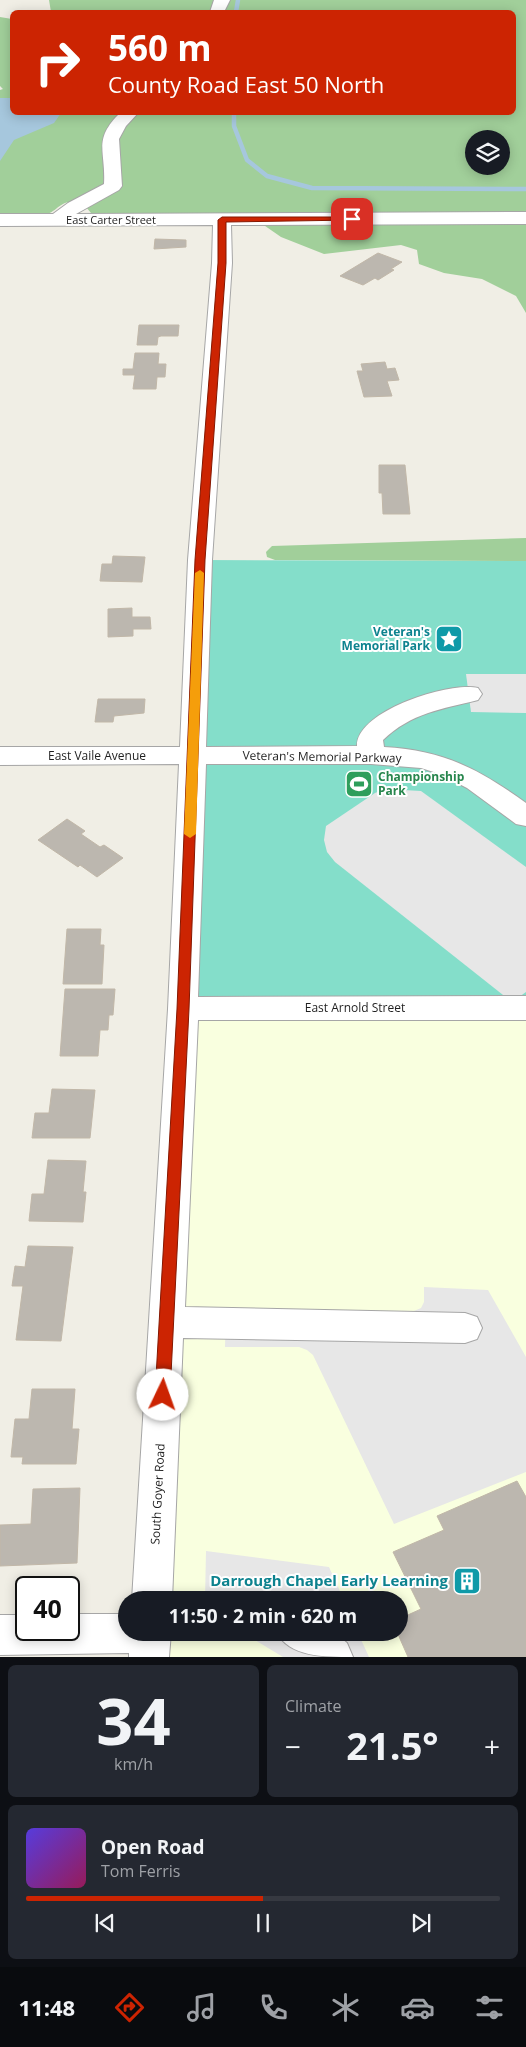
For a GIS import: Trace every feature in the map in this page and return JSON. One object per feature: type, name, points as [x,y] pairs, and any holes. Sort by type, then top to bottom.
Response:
[{"type":"street","points":[[57,220],[74,207],[113,186],[114,166],[109,140],[112,129],[128,115]]},
{"type":"street","name":"East Carter Street","points":[[0,220],[526,218]]},
{"type":"street","name":"South Goyer Road","points":[[152,1591],[183,1009],[200,560],[222,263],[222,220]]},
{"type":"street","points":[[370,755],[370,738],[385,722],[404,711],[432,701],[469,694]]},
{"type":"street","name":"Veteran's Memorial Parkway","points":[[193,755],[370,755],[421,759],[448,767],[526,817]]},
{"type":"street","name":"East Vaile Avenue","points":[[0,756],[193,755]]},
{"type":"street","name":"East Arnold Street","points":[[183,1009],[526,1008]]},
{"type":"street","points":[[167,1322],[465,1328]]},
{"type":"street","points":[[0,1635],[118,1633]]},
{"type":"street","points":[[149,1657],[150,1641]]},
{"type":"street","points":[[313,1641],[333,1657]]},
{"type":"shaded area","points":[[0,98],[10,98],[10,115],[60,115],[54,123],[14,140],[0,161]]},
{"type":"shaded area","name":"Championship Park","points":[[200,560],[526,561],[526,1008],[183,1009]]},
{"type":"shaded area","points":[[466,674],[526,674],[526,713],[471,712]]},
{"type":"shaded area","points":[[385,789],[421,791],[526,867],[526,992],[512,1002],[335,862],[327,852],[324,840],[326,826],[375,793]]},
{"type":"shaded area","points":[[526,1008],[526,1657],[149,1657],[150,1641],[408,1641],[408,1591],[152,1591],[183,1009]]},
{"type":"shaded area","points":[[424,1287],[488,1290],[526,1357],[526,1472],[394,1524],[313,1355],[299,1347],[225,1347],[226,1310],[414,1311],[421,1308],[424,1302]]},
{"type":"shaded area","points":[[206,1551],[329,1567],[340,1591],[205,1591]]},
{"type":"shaded area","points":[[256,1641],[362,1641],[369,1657],[283,1657]]},
{"type":"green space","points":[[49,0],[526,0],[526,214],[114,215],[91,213],[81,201],[73,201],[63,204],[45,215],[28,217],[0,216],[0,90],[3,89],[0,86],[0,17],[10,19],[10,115],[516,115],[516,10],[51,10]]},
{"type":"green space","points":[[526,218],[526,313],[516,296],[482,279],[444,273],[419,264],[417,250],[401,245],[324,254],[281,237],[255,219]]},
{"type":"green space","points":[[526,538],[526,561],[275,560],[267,557],[266,552],[272,546]]},
{"type":"building","points":[[155,239],[186,240],[186,247],[154,249]]},
{"type":"building","points":[[378,253],[402,262],[391,269],[394,270],[378,280],[375,278],[363,285],[340,276]]},
{"type":"building","points":[[139,325],[179,325],[178,336],[158,337],[157,345],[137,345]]},
{"type":"building","points":[[135,353],[159,353],[158,364],[166,364],[165,377],[157,377],[156,389],[133,389],[135,375],[123,375],[123,369],[133,369]]},
{"type":"building","points":[[385,362],[387,369],[395,368],[399,380],[387,381],[392,396],[364,397],[357,371],[363,371],[361,364]]},
{"type":"building","points":[[379,465],[405,465],[410,514],[383,514],[382,493],[379,493]]},
{"type":"building","points":[[113,556],[145,557],[142,582],[100,581],[102,564],[112,564]]},
{"type":"building","points":[[132,608],[132,617],[150,617],[151,629],[133,629],[133,636],[108,637],[108,609]]},
{"type":"building","points":[[98,699],[145,699],[144,713],[114,716],[113,722],[95,722]]},
{"type":"building","points":[[67,819],[85,831],[81,834],[100,847],[104,845],[123,858],[97,877],[80,865],[78,867],[38,840]]},
{"type":"building","points":[[67,929],[101,929],[100,945],[104,945],[102,984],[63,984]]},
{"type":"building","points":[[65,989],[115,989],[113,1015],[109,1015],[108,1030],[100,1030],[98,1056],[60,1056]]},
{"type":"building","points":[[52,1089],[95,1090],[90,1138],[32,1138],[35,1113],[49,1113]]},
{"type":"building","points":[[48,1160],[86,1161],[83,1192],[86,1192],[83,1222],[29,1221],[32,1194],[44,1194]]},
{"type":"building","points":[[28,1246],[73,1247],[61,1341],[16,1340],[23,1286],[12,1286],[15,1266],[25,1267]]},
{"type":"building","points":[[32,1389],[75,1389],[72,1429],[79,1429],[76,1464],[22,1464],[23,1457],[11,1457],[15,1419],[29,1419]]},
{"type":"building","name":"Darrough Chapel Early Learning","points":[[517,1481],[526,1497],[526,1657],[408,1657],[401,1641],[408,1641],[408,1615],[421,1609],[393,1552],[444,1530],[437,1516]]},
{"type":"building","points":[[80,1488],[77,1563],[0,1566],[0,1525],[31,1524],[33,1489]]},
{"type":"waterway","points":[[236,10],[238,0]]},
{"type":"waterway","points":[[234,115],[234,126],[247,160],[267,176],[312,188],[526,189]]},
{"type":"slow traffic","points":[[190,834],[200,573]]},
{"type":"place","name":"Veteran's Memorial Park","points":[[449,639]]},
{"type":"place","name":"Championship Park","points":[[359,784]]},
{"type":"place","name":"Darrough Chapel Early Learning","points":[[467,1581]]},
{"type":"route","points":[[163,1395],[183,1009],[200,560],[222,263],[222,220],[352,219]]}]
